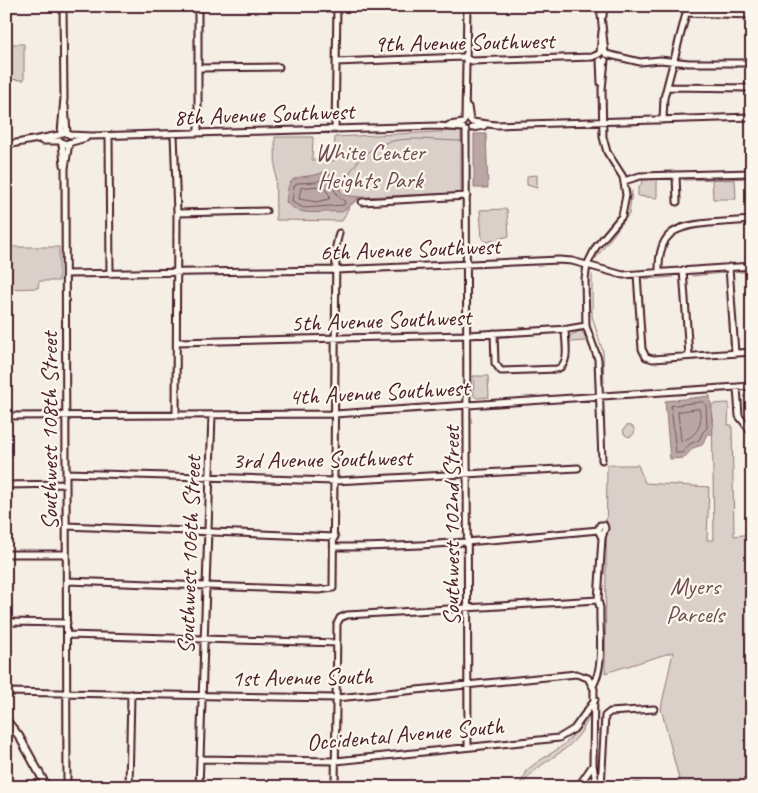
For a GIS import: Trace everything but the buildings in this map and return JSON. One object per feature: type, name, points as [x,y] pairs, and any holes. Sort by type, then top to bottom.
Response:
[{"type":"main road","points":[[6,720],[18,736],[47,787]]},
{"type":"street","name":"Southwest 108th Street","points":[[63,6],[68,635],[66,787]]},
{"type":"street","points":[[198,6],[198,133]]},
{"type":"street","points":[[335,130],[337,6]]},
{"type":"street","name":"Southwest 102nd Street","points":[[467,6],[468,747]]},
{"type":"street","points":[[602,6],[602,121],[605,145],[624,181],[626,195],[622,216],[596,246],[587,266],[584,294],[586,326],[597,354],[602,460]]},
{"type":"street","points":[[664,120],[663,104],[688,6]]},
{"type":"street","points":[[686,13],[752,15]]},
{"type":"street","name":"9th Avenue Southwest","points":[[336,62],[401,58],[467,59],[472,61],[613,57],[640,62],[660,60],[752,63]]},
{"type":"street","points":[[198,68],[278,67]]},
{"type":"street","points":[[667,87],[752,88]]},
{"type":"street","name":"8th Avenue Southwest","points":[[6,145],[29,140],[92,136],[752,117]]},
{"type":"street","points":[[174,134],[177,213],[176,415]]},
{"type":"street","points":[[109,136],[110,274]]},
{"type":"street","points":[[624,181],[640,176],[752,172]]},
{"type":"street","points":[[676,175],[677,202]]},
{"type":"street","points":[[362,202],[467,196]]},
{"type":"street","points":[[177,213],[266,211]]},
{"type":"street","points":[[659,272],[660,250],[666,238],[677,229],[689,225],[752,220]]},
{"type":"street","points":[[67,581],[319,590],[333,588],[336,246],[339,233]]},
{"type":"street","name":"6th Avenue Southwest","points":[[66,274],[176,274],[336,270],[566,260],[613,274],[752,266]]},
{"type":"street","points":[[729,268],[735,353]]},
{"type":"street","points":[[683,270],[689,356]]},
{"type":"street","points":[[637,274],[642,349],[646,357],[653,359],[752,352]]},
{"type":"street","name":"5th Avenue Southwest","points":[[177,342],[335,340],[494,334],[564,330],[586,326]]},
{"type":"street","points":[[494,334],[495,363],[499,369],[505,372],[557,369],[563,365],[566,360],[564,330]]},
{"type":"street","name":"4th Avenue Southwest","points":[[6,416],[335,414],[752,386]]},
{"type":"street","points":[[737,387],[739,416],[752,433]]},
{"type":"street","name":"Southwest 106th Street","points":[[199,787],[212,415]]},
{"type":"street","name":"3rd Avenue Southwest","points":[[66,473],[335,481],[578,468]]},
{"type":"street","points":[[6,485],[66,484]]},
{"type":"street","points":[[66,526],[334,537]]},
{"type":"street","points":[[334,547],[367,547],[525,538],[598,530],[602,538],[598,600],[600,608],[600,662],[598,677],[593,686],[595,700],[594,764],[597,787]]},
{"type":"street","points":[[6,554],[66,554]]},
{"type":"street","points":[[335,787],[337,624],[340,618],[347,615],[598,600]]},
{"type":"street","points":[[6,622],[67,623]]},
{"type":"street","points":[[68,635],[337,643]]},
{"type":"street","name":"1st Avenue South","points":[[6,692],[337,698],[571,674],[585,677],[593,686]]},
{"type":"street","points":[[129,787],[132,694]]},
{"type":"street","name":"Occidental Avenue South","points":[[200,759],[336,761],[564,736],[574,729],[595,700]]},
{"type":"street","points":[[601,787],[605,716],[610,712],[654,709]]},
{"type":"street","points":[[578,787],[594,764]]},
{"type":"green space","points":[[693,6],[728,6],[728,11],[694,10]]},
{"type":"green space","points":[[6,44],[24,44],[24,80],[6,79]]},
{"type":"green space","name":"White Center Heights Park","points":[[459,131],[461,133],[461,193],[360,197],[349,207],[342,221],[276,220],[275,137],[313,137],[312,160],[334,161],[335,137]]},
{"type":"green space","points":[[537,175],[537,188],[527,185],[527,176]]},
{"type":"green space","points":[[657,179],[657,198],[638,196],[638,188],[641,186],[642,180]]},
{"type":"green space","points":[[712,179],[735,180],[736,199],[713,199]]},
{"type":"green space","points":[[507,209],[509,236],[487,242],[482,239],[480,210]]},
{"type":"green space","points":[[6,247],[59,247],[59,281],[39,281],[38,288],[6,289]]},
{"type":"green space","points":[[580,331],[584,334],[586,341],[569,342],[569,336]]},
{"type":"green space","points":[[473,376],[488,376],[489,397],[477,398],[474,396]]},
{"type":"green space","name":"Myers Parcels","points":[[729,403],[728,425],[732,425],[734,536],[752,534],[752,787],[681,787],[661,708],[673,652],[605,673],[607,465],[638,465],[645,483],[709,487],[707,540],[714,540],[712,404]]},
{"type":"green space","points":[[629,425],[635,431],[629,437],[623,431]]},
{"type":"green space","points":[[583,717],[589,717],[574,741],[538,768],[521,787],[518,787],[526,774],[525,772],[565,744]]},
{"type":"water","points":[[474,134],[486,134],[488,188],[474,188]]},
{"type":"water","points":[[323,172],[332,175],[343,195],[360,197],[342,212],[305,212],[292,207],[286,202],[288,187],[292,180]]},
{"type":"water","points":[[710,396],[713,434],[707,434],[702,445],[693,448],[684,458],[670,459],[665,401]]},
{"type":"waterway","points":[[339,190],[359,160],[381,144],[407,139],[462,141]]},
{"type":"waterway","points":[[724,179],[752,178]]},
{"type":"waterway","points":[[684,180],[722,179]]},
{"type":"waterway","points":[[596,258],[629,214],[632,191]]},
{"type":"waterway","points":[[740,272],[752,272]]},
{"type":"waterway","points":[[692,276],[722,273]]},
{"type":"waterway","points":[[592,275],[592,316],[603,352],[604,383]]},
{"type":"waterway","points":[[645,279],[673,277]]}]
